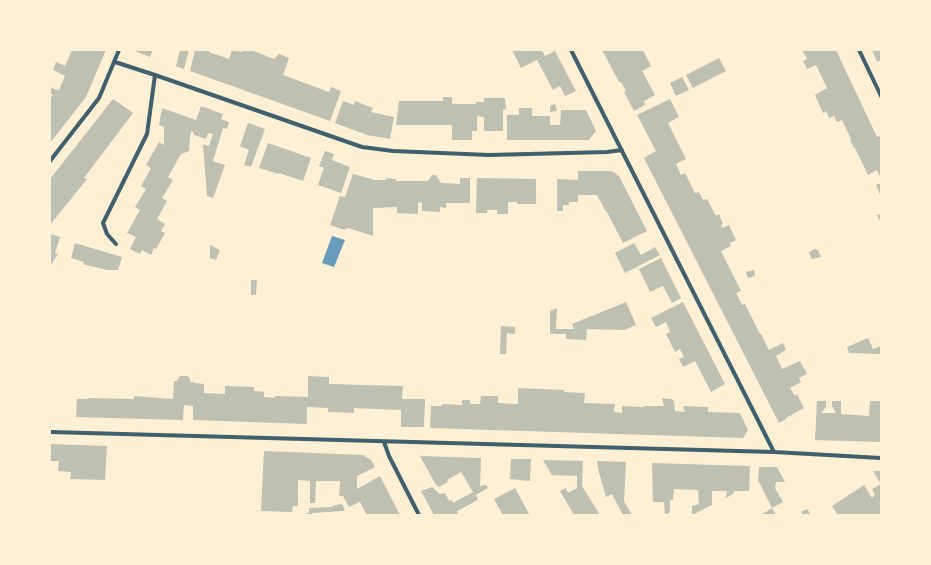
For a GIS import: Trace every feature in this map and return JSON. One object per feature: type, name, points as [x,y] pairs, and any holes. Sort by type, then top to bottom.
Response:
[{"type":"street","points":[[50,161],[99,98],[119,50]]},
{"type":"street","points":[[572,50],[774,452]]},
{"type":"street","points":[[860,50],[881,96]]},
{"type":"street","points":[[115,62],[362,147],[393,151],[488,155],[607,152],[622,150]]},
{"type":"street","points":[[116,244],[106,234],[103,223],[147,134],[156,75]]},
{"type":"street","points":[[50,432],[774,452],[881,458]]},
{"type":"street","points":[[384,442],[389,456],[419,515]]},
{"type":"water","points":[[332,236],[345,240],[334,267],[322,263]]},
{"type":"building","points":[[72,50],[106,50],[86,97],[50,143],[50,99],[53,95],[50,94],[50,88],[59,90],[65,76],[53,70],[56,62],[65,66]]},
{"type":"building","points":[[132,50],[153,50],[150,57]]},
{"type":"building","points":[[180,50],[189,50],[184,69],[176,66]]},
{"type":"building","points":[[195,50],[210,50],[209,52],[229,59],[232,50],[242,52],[243,50],[251,50],[274,59],[279,54],[289,58],[283,75],[329,92],[331,87],[341,91],[330,121],[190,71]]},
{"type":"building","points":[[512,50],[542,50],[545,56],[555,51],[576,91],[565,96],[560,86],[553,90],[537,60],[521,68]]},
{"type":"building","points":[[602,50],[643,50],[651,66],[642,71],[655,95],[644,101],[645,105],[634,111],[624,92],[626,91],[621,82],[619,82]]},
{"type":"building","points":[[802,50],[836,50],[877,137],[881,136],[881,179],[877,170],[868,175],[850,140],[851,139],[842,120],[837,122],[834,116],[829,118],[826,111],[823,113],[815,95],[827,88],[816,65],[807,69],[803,61],[807,59]]},
{"type":"building","points":[[872,50],[881,50],[881,60],[877,62]]},
{"type":"building","points":[[719,58],[726,71],[693,88],[686,75]]},
{"type":"building","points":[[682,77],[689,90],[676,96],[670,83]]},
{"type":"building","points":[[443,97],[452,97],[452,104],[476,104],[476,102],[484,102],[484,98],[505,98],[506,109],[503,110],[503,131],[484,131],[484,117],[477,116],[477,131],[472,131],[472,140],[452,140],[452,125],[396,125],[399,101],[443,101]]},
{"type":"building","points":[[113,99],[133,113],[84,178],[87,179],[50,225],[50,179]]},
{"type":"building","points":[[670,99],[679,117],[668,123],[686,159],[676,164],[681,175],[685,173],[695,193],[699,192],[703,200],[707,199],[716,216],[719,214],[723,224],[721,225],[722,228],[729,225],[736,240],[730,243],[731,246],[721,251],[741,291],[736,293],[742,305],[745,304],[769,350],[783,343],[786,350],[776,356],[782,369],[800,361],[807,374],[799,378],[801,382],[790,388],[795,396],[797,394],[804,408],[779,423],[644,158],[656,151],[637,115]]},
{"type":"building","points":[[343,101],[354,105],[355,101],[373,108],[371,112],[394,117],[390,139],[367,135],[335,123]]},
{"type":"building","points":[[555,104],[557,111],[550,112],[550,106]]},
{"type":"building","points":[[201,106],[223,114],[221,119],[229,122],[227,129],[223,128],[213,161],[225,165],[213,198],[207,196],[203,144],[209,146],[213,134],[208,133],[206,139],[194,135],[192,130],[189,151],[181,154],[168,177],[173,180],[162,198],[167,201],[157,219],[165,224],[161,231],[165,233],[156,249],[154,248],[151,255],[142,250],[140,254],[130,249],[136,237],[127,233],[140,210],[135,207],[146,189],[141,186],[151,168],[146,165],[159,142],[164,145],[164,127],[159,125],[162,108],[196,120]]},
{"type":"building","points":[[519,108],[532,108],[532,116],[550,116],[550,125],[560,125],[561,110],[586,110],[596,131],[589,140],[507,140],[507,115],[519,115]]},
{"type":"building","points":[[248,123],[265,129],[251,167],[244,165],[249,150],[240,146]]},
{"type":"building","points":[[268,143],[311,158],[303,181],[259,168]]},
{"type":"building","points":[[325,151],[334,154],[332,160],[350,167],[341,193],[318,185],[324,168],[319,166]]},
{"type":"building","points":[[578,171],[612,171],[619,176],[647,231],[623,243],[597,195],[578,195],[578,202],[569,202],[569,205],[563,205],[563,211],[557,211],[557,179],[578,180]]},
{"type":"building","points":[[353,174],[375,180],[386,180],[386,178],[396,179],[396,181],[428,181],[432,175],[436,175],[441,183],[460,184],[460,178],[470,178],[470,203],[446,203],[446,208],[440,207],[440,212],[422,211],[422,203],[418,202],[418,214],[397,213],[397,207],[373,208],[373,236],[348,228],[344,230],[330,225],[340,196],[345,197]]},
{"type":"building","points":[[477,178],[536,179],[536,204],[517,204],[517,202],[508,202],[508,214],[497,214],[497,210],[487,210],[487,213],[476,213]]},
{"type":"building","points":[[881,183],[881,197],[876,185]]},
{"type":"building","points":[[881,214],[881,223],[877,215]]},
{"type":"building","points":[[50,234],[60,237],[55,253],[58,254],[50,266]]},
{"type":"building","points":[[75,243],[122,257],[118,270],[107,270],[83,264],[84,262],[71,258]]},
{"type":"building","points":[[634,243],[641,255],[655,247],[660,255],[625,273],[615,253]]},
{"type":"building","points":[[210,245],[220,250],[216,260],[210,258]]},
{"type":"building","points":[[815,249],[818,250],[821,257],[812,259],[809,252]]},
{"type":"building","points":[[661,258],[681,298],[672,303],[663,286],[650,292],[639,269]]},
{"type":"building","points":[[754,270],[755,276],[748,278],[746,272]]},
{"type":"building","points":[[251,280],[257,280],[256,295],[251,295]]},
{"type":"building","points":[[626,302],[636,325],[624,330],[587,329],[586,340],[566,339],[566,334],[550,334],[550,311],[557,308],[556,329],[574,329],[572,324]]},
{"type":"building","points":[[683,302],[725,384],[711,392],[695,361],[683,367],[679,359],[684,357],[680,349],[675,352],[666,334],[670,332],[666,322],[656,327],[651,318]]},
{"type":"building","points":[[501,326],[515,327],[515,334],[507,333],[506,354],[500,354]]},
{"type":"building","points":[[868,338],[873,349],[881,346],[881,354],[849,353],[847,347]]},
{"type":"building","points":[[180,376],[188,376],[190,382],[204,384],[204,393],[225,394],[225,386],[254,387],[254,391],[264,392],[264,397],[275,398],[275,396],[308,397],[308,376],[329,377],[329,384],[403,386],[402,399],[425,399],[424,427],[401,427],[401,410],[354,408],[354,413],[328,412],[328,408],[307,407],[307,424],[193,420],[193,406],[184,405],[183,420],[76,417],[77,399],[134,399],[134,396],[173,399],[174,381],[177,381]]},
{"type":"building","points":[[518,388],[564,390],[564,392],[585,393],[584,403],[615,404],[614,412],[622,413],[622,406],[664,406],[662,398],[671,399],[674,401],[675,411],[685,412],[683,406],[708,407],[708,412],[740,413],[748,430],[743,438],[430,428],[431,406],[442,406],[442,404],[462,405],[462,400],[470,400],[470,404],[480,404],[481,396],[498,396],[498,403],[518,404]]},
{"type":"building","points":[[817,401],[826,401],[826,407],[821,413],[836,413],[832,406],[832,401],[841,401],[841,414],[869,416],[870,401],[881,401],[881,442],[815,440]]},
{"type":"building","points":[[50,444],[107,446],[105,480],[70,479],[71,472],[58,471],[59,461],[50,461]]},
{"type":"building","points":[[264,451],[363,455],[371,460],[375,467],[357,476],[357,489],[380,476],[400,515],[367,515],[360,502],[349,507],[343,496],[339,496],[340,481],[316,481],[315,503],[310,503],[310,481],[298,480],[298,506],[293,506],[292,512],[261,511]]},
{"type":"building","points":[[420,456],[481,458],[480,486],[486,485],[488,488],[476,495],[478,500],[457,511],[458,515],[434,515],[421,491],[432,487],[440,494],[445,493],[449,501],[452,500],[453,503],[473,492],[461,472],[447,480],[448,482],[439,487],[436,485]]},
{"type":"building","points":[[511,459],[531,459],[530,481],[510,479]]},
{"type":"building","points":[[543,460],[583,461],[582,486],[600,515],[574,515],[560,491],[566,488],[568,493],[577,488],[577,476],[552,475]]},
{"type":"building","points":[[597,461],[626,462],[624,501],[632,515],[623,515],[612,494],[606,497]]},
{"type":"building","points":[[652,463],[750,466],[749,491],[734,491],[733,494],[726,498],[727,491],[712,491],[712,505],[692,515],[692,506],[699,504],[698,490],[674,489],[673,500],[670,500],[670,512],[665,515],[664,502],[653,502]]},
{"type":"building","points":[[759,467],[777,467],[785,482],[776,482],[775,488],[783,502],[772,508],[758,480]]},
{"type":"building","points":[[873,471],[881,471],[881,484]]},
{"type":"building","points":[[881,484],[881,515],[838,515],[832,506],[864,485],[872,498],[875,495],[872,489]]},
{"type":"building","points":[[515,488],[529,514],[528,515],[503,515],[494,499]]},
{"type":"building","points":[[342,504],[345,510],[343,511],[303,515],[309,513],[309,508],[332,507]]},
{"type":"building","points":[[772,508],[776,515],[759,515],[764,513]]},
{"type":"building","points":[[807,509],[811,515],[803,515],[801,512]]}]
